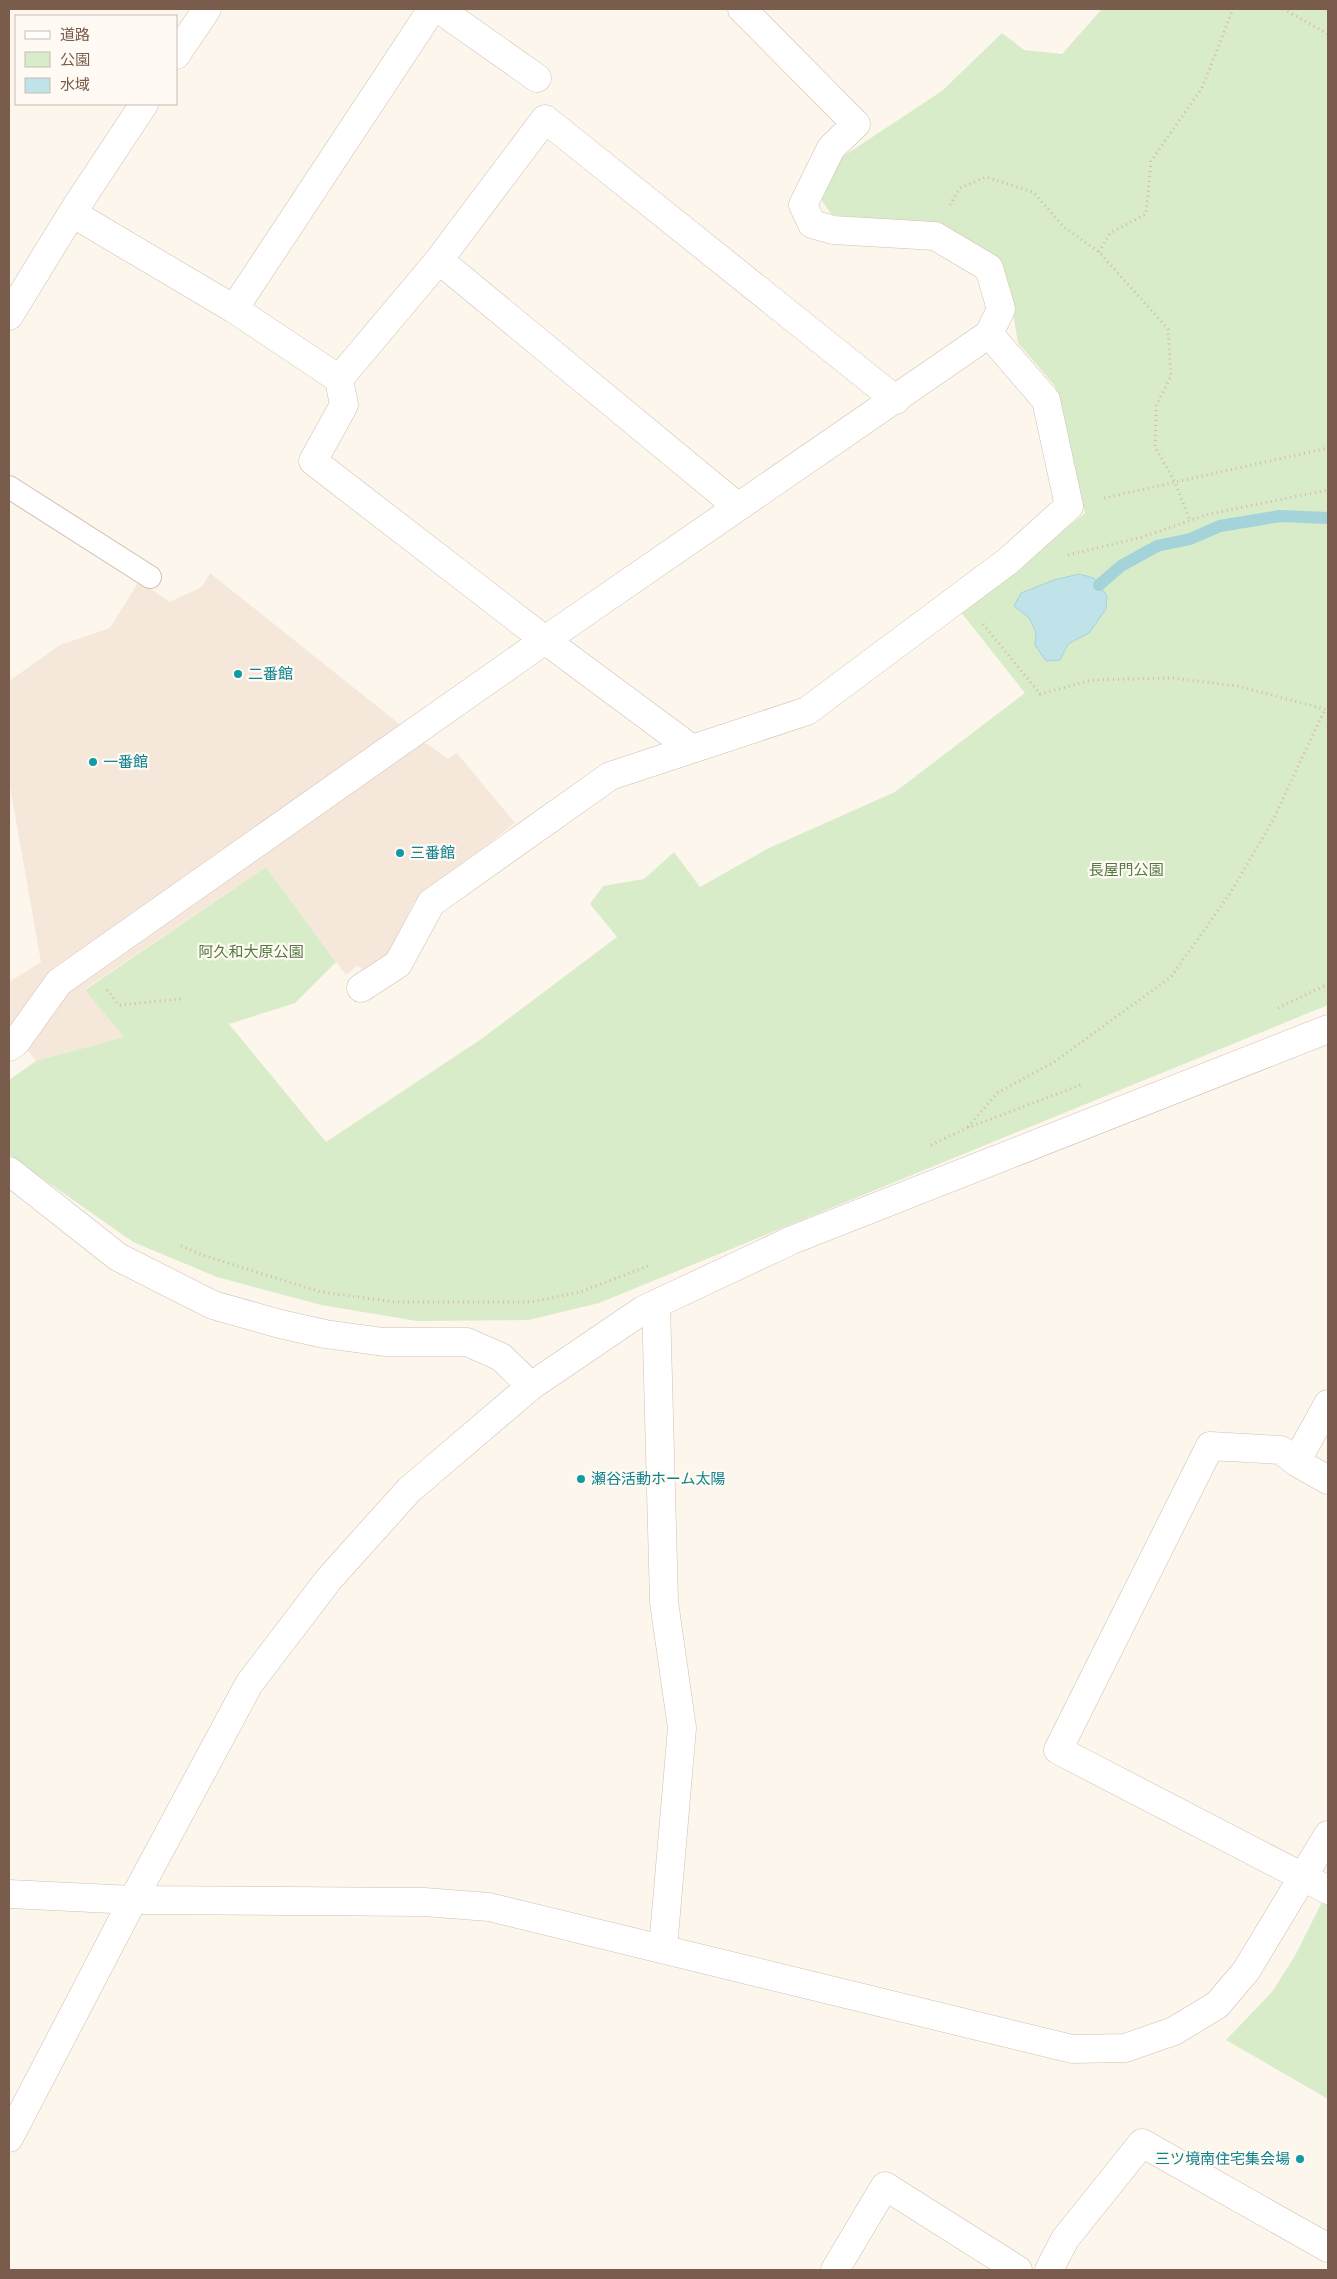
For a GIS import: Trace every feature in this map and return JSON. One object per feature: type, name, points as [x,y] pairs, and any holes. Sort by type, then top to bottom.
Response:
[{"type":"street","points":[[178,52],[207,9]]},
{"type":"street","points":[[234,309],[432,9]]},
{"type":"street","points":[[439,9],[537,78]]},
{"type":"street","points":[[9,1047],[16,1042],[59,982],[545,640],[896,400],[989,334],[1001,309],[989,268],[935,236],[833,230],[812,224],[803,205],[831,148],[856,124],[742,9]]},
{"type":"street","points":[[9,316],[72,213],[143,105]]},
{"type":"street","points":[[339,379],[439,260],[545,119],[896,400]]},
{"type":"street","points":[[72,213],[234,309],[339,379],[344,405],[313,461],[545,640],[692,749]]},
{"type":"street","points":[[439,260],[738,507]]},
{"type":"street","points":[[361,988],[398,964],[431,904],[610,776],[807,711],[1008,561],[1069,506],[1046,400],[989,334]]},
{"type":"street","points":[[9,2138],[133,1900],[250,1684],[329,1579],[409,1490],[531,1386],[643,1310],[792,1240],[1328,1029]]},
{"type":"street","points":[[9,1171],[118,1257],[213,1305],[280,1324],[325,1334],[384,1342],[467,1342],[501,1357],[531,1386]]},
{"type":"street","points":[[656,1304],[664,1602],[682,1728],[662,1948]]},
{"type":"street","points":[[1296,1462],[1328,1404]]},
{"type":"street","points":[[1328,1480],[1296,1462],[1281,1450],[1210,1446],[1058,1750],[1328,1890]]},
{"type":"street","points":[[9,1894],[133,1900],[424,1902],[489,1907],[1072,2049],[1125,2048],[1174,2031],[1217,2005],[1246,1971],[1328,1835]]},
{"type":"street","points":[[1049,2270],[1065,2240],[1142,2143],[1328,2248]]},
{"type":"street","points":[[835,2270],[884,2186],[1018,2270]]},
{"type":"lane","points":[[9,487],[150,577]]},
{"type":"path","points":[[1098,252],[1110,233],[1146,214],[1152,161],[1202,88],[1234,9]]},
{"type":"path","points":[[1283,9],[1328,34]]},
{"type":"path","points":[[945,214],[960,188],[986,177],[1033,192],[1064,227],[1098,252],[1168,329],[1171,376],[1156,406],[1155,447],[1175,482],[1190,522]]},
{"type":"path","points":[[1069,506],[1328,448]]},
{"type":"path","points":[[1077,554],[1142,537],[1209,514],[1328,490]]},
{"type":"path","points":[[928,1147],[967,1128],[997,1093],[1054,1062],[1171,976],[1236,884],[1272,820],[1327,709],[1238,686],[1172,678],[1092,680],[1040,694],[960,597]]},
{"type":"path","points":[[86,964],[119,1006],[181,998]]},
{"type":"path","points":[[179,1245],[202,1255],[321,1292],[396,1302],[531,1302],[580,1292],[653,1264]]},
{"type":"shaded area","points":[[210,573],[403,727],[448,759],[457,753],[515,823],[414,902],[387,956],[370,973],[357,966],[346,975],[266,867],[85,989],[124,1037],[36,1061],[11,1029],[9,1030],[9,982],[41,962],[9,781],[9,681],[60,645],[110,628],[139,581],[170,602],[202,587]]},
{"type":"green space","name":"長屋門公園","points":[[1102,9],[1328,9],[1328,1005],[599,1303],[529,1320],[417,1321],[321,1305],[217,1277],[133,1242],[9,1155],[9,1080],[36,1061],[124,1037],[85,990],[266,867],[336,962],[295,1003],[229,1024],[326,1142],[480,1040],[617,937],[590,904],[603,886],[644,879],[674,852],[700,887],[767,849],[895,792],[1025,693],[960,611],[1085,513],[1055,386],[1018,343],[1011,301],[911,222],[832,215],[820,198],[839,159],[942,91],[1002,33],[1024,50],[1062,54]]},
{"type":"green space","points":[[1322,1902],[1328,1905],[1328,2099],[1226,2040],[1272,1992],[1296,1954]]},
{"type":"water","points":[[1079,574],[1094,578],[1107,596],[1106,609],[1089,633],[1068,644],[1060,660],[1046,661],[1035,645],[1036,632],[1029,618],[1014,606],[1021,593],[1054,580]]},
{"type":"waterway","points":[[1099,585],[1121,566],[1157,546],[1190,539],[1220,526],[1280,516],[1328,518]]},
{"type":"place","name":"二番館","points":[[238,674]]},
{"type":"place","name":"一番館","points":[[93,762]]},
{"type":"place","name":"三番館","points":[[400,853]]},
{"type":"place","name":"瀬谷活動ホーム太陽","points":[[581,1479]]},
{"type":"place","name":"三ツ境南住宅集会場","points":[[1300,2159]]},
{"type":"park label","name":"阿久和大原公園","points":[[251,952]]}]
